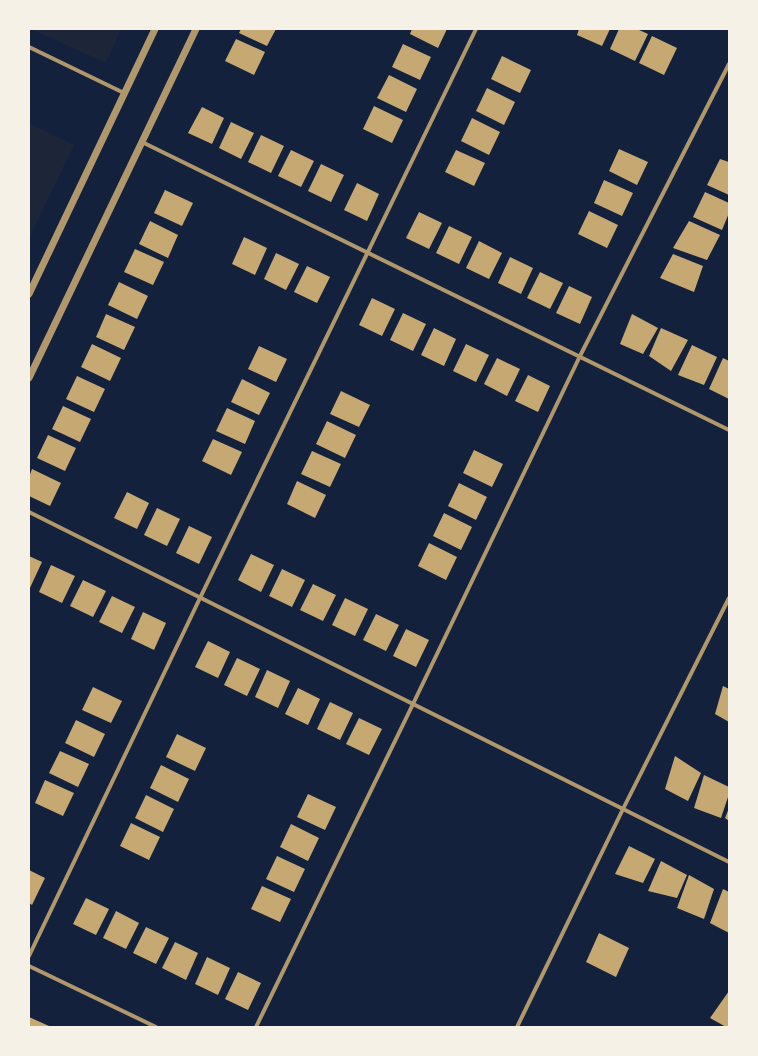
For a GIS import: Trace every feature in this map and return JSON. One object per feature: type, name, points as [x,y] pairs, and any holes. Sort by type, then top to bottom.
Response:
[{"type":"street","points":[[29,294],[155,29]]},
{"type":"street","points":[[29,378],[196,29]]},
{"type":"street","points":[[29,956],[200,598],[476,29]]},
{"type":"street","points":[[29,48],[124,93]]},
{"type":"street","points":[[256,1027],[580,356],[729,64]]},
{"type":"street","points":[[142,142],[729,430]]},
{"type":"street","points":[[29,512],[729,862]]},
{"type":"street","points":[[517,1027],[623,809],[729,598]]},
{"type":"street","points":[[29,966],[156,1027]]},
{"type":"shaded area","points":[[31,29],[121,29],[106,63]]},
{"type":"shaded area","points":[[29,123],[74,145],[29,238]]},
{"type":"building","points":[[241,29],[276,29],[267,46],[239,33]]},
{"type":"building","points":[[412,29],[447,29],[438,48],[410,34]]},
{"type":"building","points":[[579,29],[610,29],[602,46],[577,35]]},
{"type":"building","points":[[619,29],[637,29],[648,34],[635,61],[610,49]]},
{"type":"building","points":[[652,36],[677,48],[664,75],[639,63]]},
{"type":"building","points":[[236,39],[265,52],[254,75],[225,61]]},
{"type":"building","points":[[403,44],[431,57],[420,80],[392,67]]},
{"type":"building","points":[[502,56],[531,70],[520,93],[491,79]]},
{"type":"building","points":[[389,75],[417,89],[406,112],[377,98]]},
{"type":"building","points":[[487,88],[515,102],[504,125],[476,111]]},
{"type":"building","points":[[374,106],[403,120],[392,143],[363,129]]},
{"type":"building","points":[[202,107],[224,118],[212,144],[188,133]]},
{"type":"building","points":[[472,118],[500,132],[489,155],[461,141]]},
{"type":"building","points":[[231,122],[254,133],[241,159],[219,148]]},
{"type":"building","points":[[261,135],[284,146],[271,173],[248,162]]},
{"type":"building","points":[[619,149],[648,162],[637,185],[609,171]]},
{"type":"building","points":[[291,150],[314,161],[301,187],[278,176]]},
{"type":"building","points":[[456,150],[485,163],[474,186],[445,172]]},
{"type":"building","points":[[720,159],[729,162],[729,195],[707,185]]},
{"type":"building","points":[[321,164],[344,175],[331,202],[308,191]]},
{"type":"building","points":[[604,180],[633,193],[622,216],[594,203]]},
{"type":"building","points":[[357,183],[379,194],[367,221],[344,210]]},
{"type":"building","points":[[165,190],[193,203],[182,226],[154,213]]},
{"type":"building","points":[[705,192],[729,203],[729,213],[722,230],[693,217]]},
{"type":"building","points":[[589,211],[618,225],[607,248],[578,234]]},
{"type":"building","points":[[419,212],[442,223],[429,249],[406,238]]},
{"type":"building","points":[[150,221],[178,235],[168,258],[139,244]]},
{"type":"building","points":[[689,221],[720,235],[707,260],[673,248]]},
{"type":"building","points":[[449,226],[472,237],[459,264],[436,253]]},
{"type":"building","points":[[244,237],[267,248],[255,275],[232,264]]},
{"type":"building","points":[[479,241],[502,253],[489,279],[466,268]]},
{"type":"building","points":[[135,249],[164,262],[153,285],[124,272]]},
{"type":"building","points":[[276,253],[299,264],[286,290],[264,279]]},
{"type":"building","points":[[673,254],[703,266],[694,292],[660,278]]},
{"type":"building","points":[[510,257],[533,268],[521,294],[498,283]]},
{"type":"building","points":[[307,266],[330,277],[317,303],[294,292]]},
{"type":"building","points":[[540,272],[563,283],[550,309],[527,298]]},
{"type":"building","points":[[119,282],[148,296],[137,319],[108,305]]},
{"type":"building","points":[[569,286],[592,297],[580,324],[556,313]]},
{"type":"building","points":[[372,298],[395,309],[382,336],[359,325]]},
{"type":"building","points":[[403,313],[426,324],[413,351],[390,340]]},
{"type":"building","points":[[106,314],[135,327],[124,350],[96,337]]},
{"type":"building","points":[[632,314],[658,328],[643,354],[620,344]]},
{"type":"building","points":[[434,328],[456,339],[444,366],[421,355]]},
{"type":"building","points":[[661,328],[688,340],[671,371],[649,356]]},
{"type":"building","points":[[92,344],[121,358],[110,381],[81,367]]},
{"type":"building","points":[[466,344],[489,355],[476,382],[453,371]]},
{"type":"building","points":[[692,345],[717,357],[704,385],[678,375]]},
{"type":"building","points":[[259,346],[287,359],[276,382],[248,369]]},
{"type":"building","points":[[497,358],[520,369],[507,396],[484,384]]},
{"type":"building","points":[[723,358],[729,361],[729,399],[709,389]]},
{"type":"building","points":[[528,375],[550,386],[538,412],[515,401]]},
{"type":"building","points":[[77,376],[105,389],[94,412],[66,399]]},
{"type":"building","points":[[242,379],[270,393],[259,415],[231,402]]},
{"type":"building","points":[[341,391],[370,405],[359,427],[330,414]]},
{"type":"building","points":[[63,406],[91,419],[80,442],[52,429]]},
{"type":"building","points":[[227,408],[255,421],[245,444],[216,431]]},
{"type":"building","points":[[327,421],[356,435],[345,458],[316,444]]},
{"type":"building","points":[[48,435],[76,448],[65,471],[37,458]]},
{"type":"building","points":[[213,439],[242,452],[231,475],[202,461]]},
{"type":"building","points":[[474,450],[503,464],[492,487],[463,473]]},
{"type":"building","points":[[312,451],[341,464],[330,487],[301,474]]},
{"type":"building","points":[[32,469],[61,483],[50,506],[29,496],[29,477]]},
{"type":"building","points":[[297,481],[326,495],[315,518],[287,504]]},
{"type":"building","points":[[459,483],[487,497],[476,520],[448,506]]},
{"type":"building","points":[[127,492],[149,503],[137,529],[114,518]]},
{"type":"building","points":[[157,508],[180,519],[167,546],[144,535]]},
{"type":"building","points":[[444,513],[472,527],[461,550],[433,536]]},
{"type":"building","points":[[189,526],[212,537],[199,564],[176,553]]},
{"type":"building","points":[[429,543],[457,557],[446,580],[418,566]]},
{"type":"building","points":[[251,554],[274,565],[261,592],[238,580]]},
{"type":"building","points":[[29,556],[42,562],[29,590]]},
{"type":"building","points":[[51,565],[75,576],[62,603],[39,592]]},
{"type":"building","points":[[282,569],[305,580],[292,607],[269,596]]},
{"type":"building","points":[[83,580],[106,591],[93,617],[70,606]]},
{"type":"building","points":[[313,584],[336,595],[323,621],[300,610]]},
{"type":"building","points":[[112,596],[135,607],[122,633],[99,622]]},
{"type":"building","points":[[345,598],[368,609],[355,636],[332,625]]},
{"type":"building","points":[[143,612],[166,623],[154,650],[131,639]]},
{"type":"building","points":[[376,614],[399,625],[386,651],[363,640]]},
{"type":"building","points":[[406,629],[429,640],[416,667],[393,656]]},
{"type":"building","points":[[208,641],[230,652],[218,678],[195,667]]},
{"type":"building","points":[[237,658],[260,669],[247,696],[224,685]]},
{"type":"building","points":[[267,670],[290,681],[278,708],[255,697]]},
{"type":"building","points":[[723,686],[729,689],[729,722],[715,714]]},
{"type":"building","points":[[93,687],[122,701],[111,723],[82,710]]},
{"type":"building","points":[[298,688],[320,699],[308,725],[285,714]]},
{"type":"building","points":[[330,702],[353,713],[340,740],[317,729]]},
{"type":"building","points":[[359,718],[382,729],[369,755],[346,744]]},
{"type":"building","points":[[76,720],[105,734],[94,757],[65,743]]},
{"type":"building","points":[[177,734],[206,748],[195,771],[166,757]]},
{"type":"building","points":[[60,751],[89,764],[78,787],[49,773]]},
{"type":"building","points":[[675,756],[701,773],[688,801],[665,789]]},
{"type":"building","points":[[161,765],[189,779],[178,802],[150,788]]},
{"type":"building","points":[[704,775],[729,787],[729,794],[721,818],[694,808]]},
{"type":"building","points":[[45,780],[74,793],[63,816],[35,803]]},
{"type":"building","points":[[308,794],[336,807],[325,830],[297,817]]},
{"type":"building","points":[[146,795],[174,809],[163,832],[135,818]]},
{"type":"building","points":[[729,808],[729,821],[725,818]]},
{"type":"building","points":[[131,823],[160,837],[149,860],[120,846]]},
{"type":"building","points":[[291,824],[319,838],[308,861],[280,847]]},
{"type":"building","points":[[629,846],[655,859],[643,883],[615,874]]},
{"type":"building","points":[[277,856],[305,869],[294,892],[266,879]]},
{"type":"building","points":[[661,861],[687,875],[677,898],[648,891]]},
{"type":"building","points":[[29,870],[45,878],[32,905],[29,903]]},
{"type":"building","points":[[689,875],[714,889],[704,919],[677,908]]},
{"type":"building","points":[[262,886],[291,899],[280,922],[251,909]]},
{"type":"building","points":[[723,889],[729,892],[729,933],[710,923]]},
{"type":"building","points":[[86,898],[109,909],[96,935],[73,924]]},
{"type":"building","points":[[116,911],[139,923],[126,949],[103,938]]},
{"type":"building","points":[[146,927],[169,938],[156,964],[133,953]]},
{"type":"building","points":[[599,933],[629,948],[616,977],[586,962]]},
{"type":"building","points":[[175,942],[198,953],[186,980],[162,968]]},
{"type":"building","points":[[207,957],[230,968],[218,995],[195,984]]},
{"type":"building","points":[[238,972],[261,983],[248,1010],[225,999]]},
{"type":"building","points":[[729,991],[729,1027],[726,1027],[710,1018]]},
{"type":"building","points":[[29,1017],[49,1026],[49,1027],[29,1027]]}]
